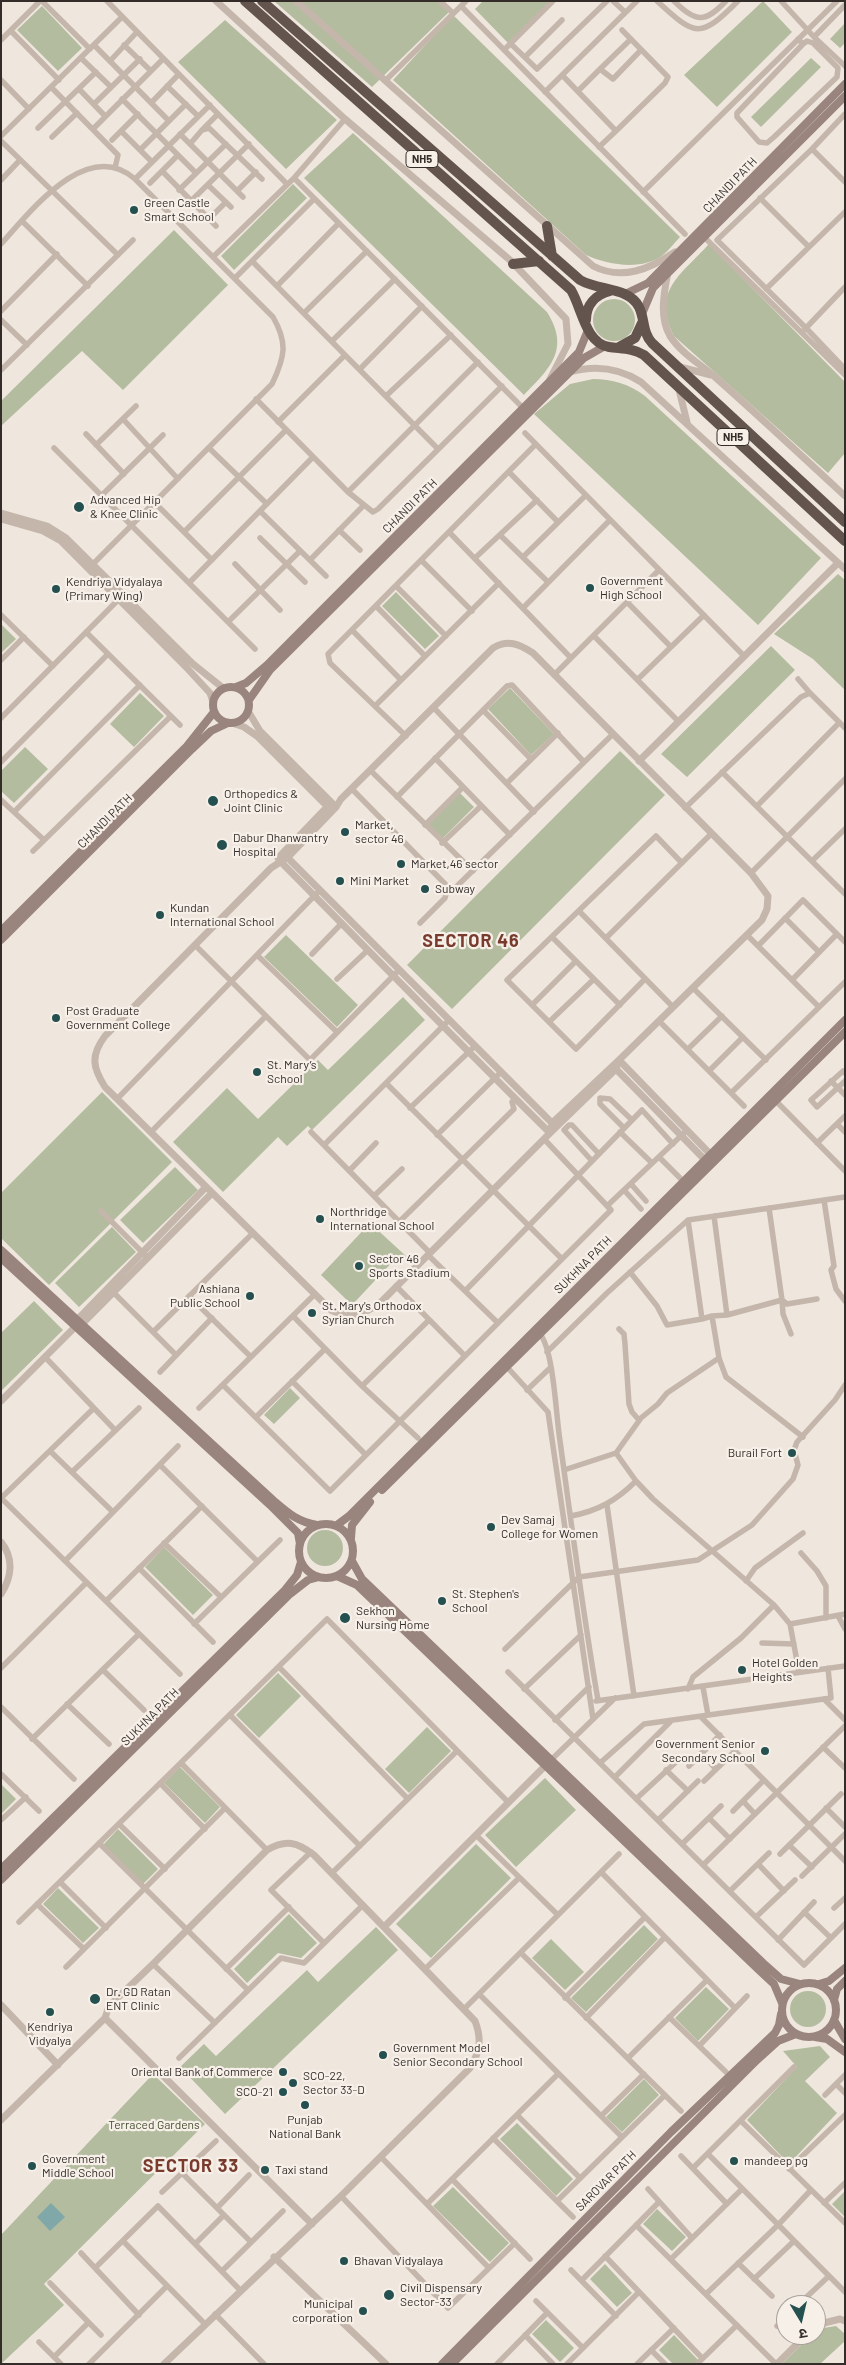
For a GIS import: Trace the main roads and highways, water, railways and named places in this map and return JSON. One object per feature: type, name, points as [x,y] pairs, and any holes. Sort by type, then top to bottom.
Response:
[{"type":"highway","name":"NH5","points":[[245,1],[571,290],[587,328],[596,341],[609,347],[630,349],[644,355],[845,541]]},
{"type":"highway","name":"NH5","points":[[262,1],[585,283],[625,294],[635,301],[648,339],[845,522]]},
{"type":"highway","points":[[548,226],[552,256]]},
{"type":"highway","points":[[513,264],[538,261]]},
{"type":"highway","points":[[587,328],[586,316],[592,302],[604,293],[613,291]]},
{"type":"highway","points":[[609,347],[623,346],[635,338],[640,329],[642,317]]},
{"type":"main road","name":"CHANDI PATH","points":[[625,294],[648,284],[845,84]]},
{"type":"main road","name":"CHANDI PATH","points":[[642,317],[653,288],[845,96]]},
{"type":"main road","name":"CHANDI PATH","points":[[236,687],[246,683],[267,665],[579,352],[587,328]]},
{"type":"main road","name":"CHANDI PATH","points":[[249,700],[270,670],[584,358],[609,347]]},
{"type":"main road","points":[[236,687],[244,691],[249,700],[248,711],[245,717],[230,723],[219,718],[214,712],[213,702],[218,692],[223,688],[236,687]]},
{"type":"main road","name":"CHANDI PATH","points":[[1,931],[187,746],[214,712]]},
{"type":"main road","name":"CHANDI PATH","points":[[1,940],[192,749],[211,731],[230,723]]},
{"type":"main road","name":"SUKHNA PATH","points":[[351,1538],[352,1524],[366,1505],[540,1334],[711,1160],[770,1095],[845,1020]]},
{"type":"main road","name":"SUKHNA PATH","points":[[336,1525],[349,1516],[711,1160],[776,1101],[845,1032]]},
{"type":"main road","points":[[1,1250],[298,1533],[301,1562],[310,1573],[320,1577],[337,1576],[357,1585],[763,1963],[781,1978],[800,1984],[819,1984],[829,1981],[845,1968]]},
{"type":"main road","points":[[1,1258],[78,1323],[274,1501],[303,1523],[336,1525],[345,1530],[351,1538],[354,1549],[352,1561],[346,1570],[337,1576]]},
{"type":"main road","points":[[300,1544],[306,1532],[317,1525]]},
{"type":"main road","points":[[352,1561],[362,1580],[774,1984],[782,2003]]},
{"type":"main road","name":"SUKHNA PATH","points":[[1,1869],[285,1590],[297,1575],[301,1562]]},
{"type":"main road","name":"SUKHNA PATH","points":[[1,1880],[290,1594],[308,1580],[320,1577]]},
{"type":"main road","points":[[845,1981],[837,1990],[834,2000],[834,2020],[845,2039]]},
{"type":"main road","points":[[800,1984],[786,1994],[782,2003],[781,2014],[787,2027],[796,2034],[805,2037],[815,2036],[826,2032],[834,2020]]},
{"type":"main road","points":[[819,1984],[832,1995],[834,2000]]},
{"type":"main road","name":"SAROVAR PATH","points":[[442,2364],[664,2139],[775,2033],[781,2014]]},
{"type":"main road","name":"SAROVAR PATH","points":[[452,2364],[757,2060],[778,2041],[796,2034]]},
{"type":"main road","points":[[815,2036],[827,2039],[845,2052]]},
{"type":"water","points":[[51,2203],[65,2217],[50,2231],[37,2217]]},
{"type":"place","name":"Green Castle Smart School","points":[[134,210]]},
{"type":"place","name":"Advanced Hip & Knee Clinic","points":[[79,507]]},
{"type":"place","name":"Government High School","points":[[590,588]]},
{"type":"place","name":"Kendriya Vidyalaya (Primary Wing)","points":[[56,589]]},
{"type":"place","name":"Orthopedics & Joint Clinic","points":[[213,801]]},
{"type":"place","name":"Market, sector 46","points":[[345,832]]},
{"type":"place","name":"Dabur Dhanwantry Hospital","points":[[222,845]]},
{"type":"place","name":"Market,46 sector","points":[[401,864]]},
{"type":"place","name":"Mini Market","points":[[340,881]]},
{"type":"place","name":"Subway","points":[[425,889]]},
{"type":"place","name":"Kundan International School","points":[[160,915]]},
{"type":"place","name":"Post Graduate Government College","points":[[56,1018]]},
{"type":"place","name":"St. Mary’s School","points":[[257,1072]]},
{"type":"place","name":"Northridge International School","points":[[320,1219]]},
{"type":"place","name":"Sector 46 Sports Stadium","points":[[359,1266]]},
{"type":"place","name":"Ashiana Public School","points":[[250,1296]]},
{"type":"place","name":"St. Mary's Orthodox Syrian Church","points":[[312,1313]]},
{"type":"place","name":"Burail Fort","points":[[792,1453]]},
{"type":"place","name":"Dev Samaj College for Women","points":[[491,1527]]},
{"type":"place","name":"St. Stephen's School","points":[[442,1601]]},
{"type":"place","name":"Sekhon Nursing Home","points":[[345,1618]]},
{"type":"place","name":"Hotel Golden Heights","points":[[742,1670]]},
{"type":"place","name":"Government Senior Secondary School","points":[[765,1751]]},
{"type":"place","name":"Dr. GD Ratan ENT Clinic","points":[[95,1999]]},
{"type":"place","name":"Kendriya Vidyalya","points":[[50,2012]]},
{"type":"place","name":"Government Model Senior Secondary School","points":[[383,2055]]},
{"type":"place","name":"Oriental Bank of Commerce","points":[[283,2072]]},
{"type":"place","name":"SCO-22, Sector 33-D","points":[[293,2083]]},
{"type":"place","name":"SCO-21","points":[[283,2092]]},
{"type":"place","name":"Punjab National Bank","points":[[305,2105]]},
{"type":"place","name":"mandeep pg","points":[[734,2161]]},
{"type":"place","name":"Government Middle School","points":[[32,2166]]},
{"type":"place","name":"Taxi stand","points":[[265,2170]]},
{"type":"place","name":"Bhavan Vidyalaya","points":[[344,2261]]},
{"type":"place","name":"Civil Dispensary Sector-33","points":[[389,2295]]},
{"type":"place","name":"Municipal corporation","points":[[363,2311]]},
{"type":"district","name":"SECTOR 46","points":[[471,941]]},
{"type":"district","name":"SECTOR 33","points":[[191,2166]]},
{"type":"park label","name":"Terraced Gardens","points":[[154,2125]]}]
